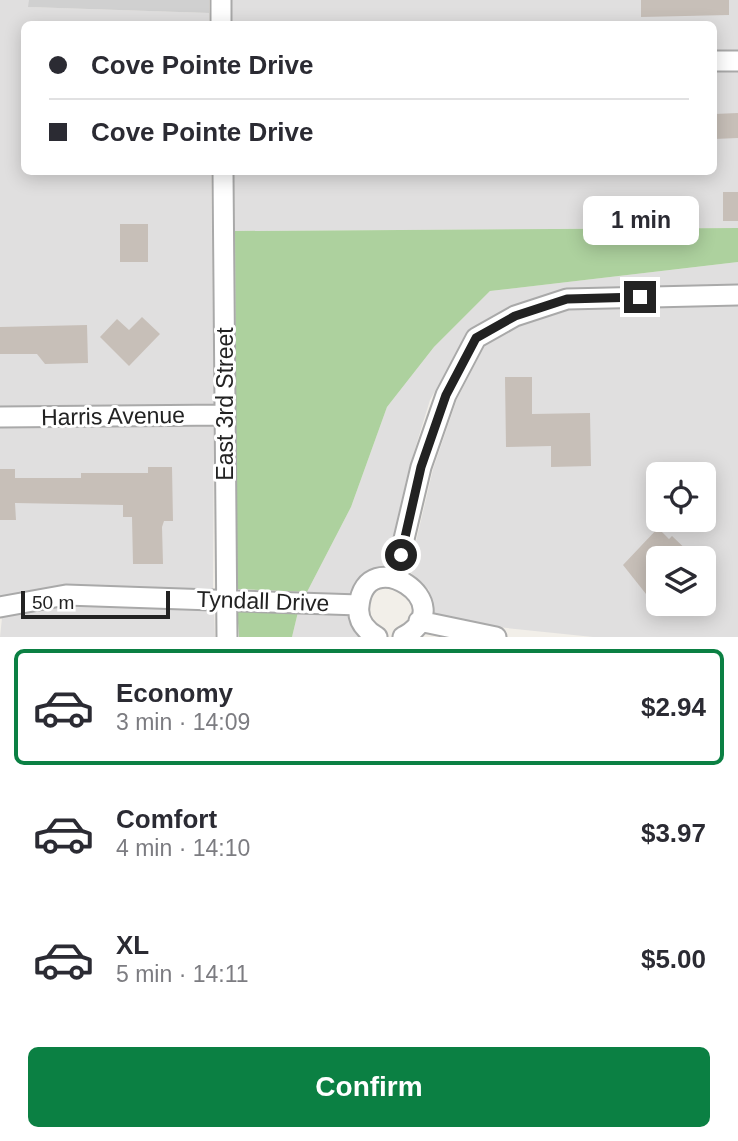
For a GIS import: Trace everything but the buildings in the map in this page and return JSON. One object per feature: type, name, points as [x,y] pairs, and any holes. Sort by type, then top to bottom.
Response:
[{"type":"street","points":[[220,0],[221,21]]},
{"type":"street","points":[[717,61],[738,61]]},
{"type":"street","name":"East 3rd Street","points":[[223,175],[227,637]]},
{"type":"street","points":[[396,577],[421,467],[446,395],[476,338],[515,316],[567,299],[738,295]]},
{"type":"street","name":"Harris Avenue","points":[[0,417],[225,415]]},
{"type":"street","points":[[377,637],[362,624],[359,605],[367,587],[385,577],[396,577],[413,587],[419,595],[422,606],[419,621],[403,637]]},
{"type":"street","name":"Tyndall Drive","points":[[0,607],[66,595],[359,605]]},
{"type":"street","points":[[419,621],[496,637]]},
{"type":"shaded area","points":[[0,0],[29,0],[29,7],[209,13],[209,21],[21,21],[21,175],[211,175],[214,405],[0,407]]},
{"type":"shaded area","points":[[29,0],[209,0],[209,13],[28,7]]},
{"type":"shaded area","points":[[232,0],[738,0],[738,51],[717,50],[717,21],[232,21]]},
{"type":"shaded area","points":[[717,71],[738,71],[738,228],[235,231],[234,175],[717,175]]},
{"type":"shaded area","points":[[738,262],[738,285],[566,288],[509,307],[470,330],[430,400],[410,465],[386,567],[360,579],[350,594],[307,592],[351,507],[387,407],[434,347],[490,291]]},
{"type":"shaded area","points":[[738,306],[738,637],[593,637],[478,625],[433,614],[429,590],[409,571],[433,469],[457,399],[485,345],[520,325],[569,309]]},
{"type":"shaded area","points":[[214,425],[213,589],[66,585],[0,597],[0,427]]},
{"type":"shaded area","points":[[67,605],[214,609],[215,637],[0,637],[2,618]]},
{"type":"shaded area","points":[[298,612],[348,614],[359,637],[292,637]]},
{"type":"green space","points":[[738,228],[738,262],[490,291],[434,347],[387,407],[351,507],[307,592],[237,589],[235,231]]},
{"type":"green space","points":[[237,609],[298,612],[292,637],[239,637]]},
{"type":"route","points":[[401,555],[421,467],[446,395],[476,338],[515,316],[567,299],[640,297]]}]
